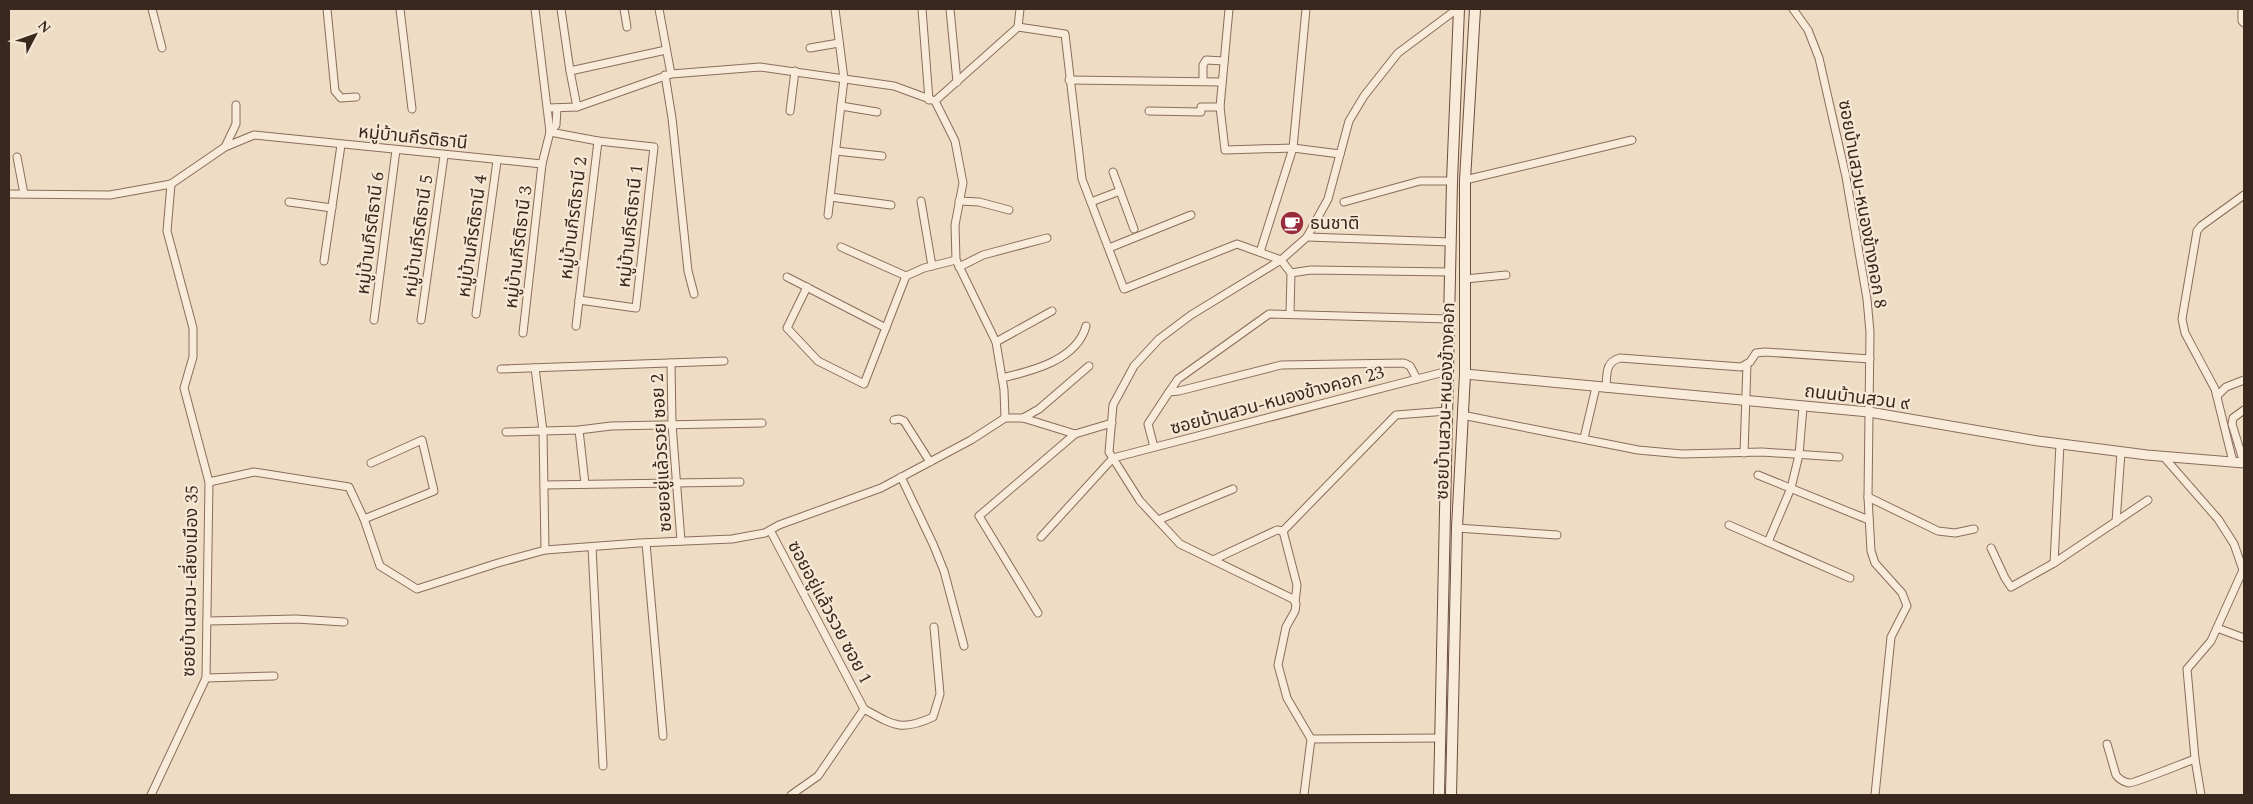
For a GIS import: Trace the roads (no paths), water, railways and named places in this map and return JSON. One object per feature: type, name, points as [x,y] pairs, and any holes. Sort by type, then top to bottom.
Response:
[{"type":"main road","name":"ซอยบ้านสวน-หนองข้างคอก","points":[[1439,795],[1452,181],[1458,9]]},
{"type":"main road","name":"ซอยบ้านสวน-หนองข้างคอก","points":[[1451,795],[1457,528],[1465,374],[1465,180],[1475,9]]},
{"type":"main road","points":[[1448,371],[1465,374]]},
{"type":"street","points":[[152,9],[162,48]]},
{"type":"street","points":[[327,9],[335,91],[341,98],[356,97]]},
{"type":"street","points":[[400,9],[412,109]]},
{"type":"street","points":[[535,9],[549,108],[548,124],[550,132]]},
{"type":"street","points":[[561,9],[577,107]]},
{"type":"street","points":[[624,9],[627,27]]},
{"type":"street","points":[[659,9],[666,50],[688,270],[694,294]]},
{"type":"street","points":[[828,216],[844,79],[834,9]]},
{"type":"street","points":[[922,9],[932,101],[955,141],[963,184],[955,225],[957,263],[996,342],[1002,378],[1005,418]]},
{"type":"street","points":[[950,9],[956,82]]},
{"type":"street","points":[[932,101],[1018,27],[1020,9]]},
{"type":"street","points":[[1229,9],[1220,107],[1225,150],[1293,148],[1340,154]]},
{"type":"street","points":[[1260,252],[1293,148],[1306,9]]},
{"type":"street","points":[[1304,795],[1311,739],[1287,698],[1278,665],[1286,627],[1295,611],[1292,599],[1180,544],[1140,501],[1109,452],[1113,405],[1134,366],[1160,338],[1191,315],[1281,260],[1307,237],[1328,199],[1349,121],[1364,96],[1398,53],[1458,9]]},
{"type":"street","name":"ซอยบ้านสวน-หนองข้างคอก 8","points":[[1793,9],[1808,30],[1819,58],[1846,177],[1867,299],[1870,332],[1868,497],[1871,551],[1876,563],[1902,593],[1907,606],[1891,637],[1875,795]]},
{"type":"street","points":[[2242,9],[2242,21],[2244,23]]},
{"type":"street","points":[[1018,27],[1065,34],[1068,80],[1082,179],[1124,289],[1237,244],[1281,260],[1291,273],[1290,314]]},
{"type":"street","points":[[810,48],[839,43]]},
{"type":"street","points":[[570,71],[666,50]]},
{"type":"street","points":[[1203,81],[1203,65],[1206,60],[1224,61]]},
{"type":"street","points":[[549,108],[577,107],[668,74],[760,67],[894,86],[932,101]]},
{"type":"street","points":[[790,111],[795,71]]},
{"type":"street","points":[[1068,80],[1222,82]]},
{"type":"street","points":[[9,194],[110,195],[171,184],[225,146],[236,124],[236,106]]},
{"type":"street","points":[[841,106],[877,112]]},
{"type":"street","points":[[1149,111],[1201,112],[1201,107],[1220,107]]},
{"type":"street","points":[[542,164],[550,132],[556,125],[557,108]]},
{"type":"street","points":[[550,132],[598,141]]},
{"type":"street","name":"หมู่บ้านกีรติธานี","points":[[225,146],[254,135],[444,156],[542,164]]},
{"type":"street","points":[[1465,180],[1632,140]]},
{"type":"street","name":"หมู่บ้านกีรติธานี 1","points":[[578,300],[636,308],[654,147],[598,141]]},
{"type":"street","name":"หมู่บ้านกีรติธานี 2","points":[[576,326],[598,141]]},
{"type":"street","points":[[324,261],[341,145]]},
{"type":"street","name":"หมู่บ้านกีรติธานี 6","points":[[374,320],[396,150]]},
{"type":"street","points":[[836,151],[882,156]]},
{"type":"street","name":"หมู่บ้านกีรติธานี 5","points":[[421,320],[444,156]]},
{"type":"street","points":[[17,157],[24,194]]},
{"type":"street","name":"หมู่บ้านกีรติธานี 4","points":[[476,314],[497,161]]},
{"type":"street","name":"หมู่บ้านกีรติธานี 3","points":[[523,333],[542,164]]},
{"type":"street","points":[[1113,172],[1134,229]]},
{"type":"street","points":[[1344,202],[1420,181],[1452,181]]},
{"type":"street","name":"ซอยบ้านสวน-เลี่ยงเมือง 35","points":[[152,795],[206,678],[209,482],[184,388],[192,357],[193,328],[167,231],[171,184]]},
{"type":"street","points":[[1091,202],[1120,191]]},
{"type":"street","points":[[2233,462],[2217,396],[2185,333],[2182,318],[2197,231],[2201,226],[2244,195]]},
{"type":"street","points":[[830,197],[892,205]]},
{"type":"street","points":[[921,201],[932,266]]},
{"type":"street","points":[[959,201],[979,202],[1010,210]]},
{"type":"street","points":[[289,202],[332,208]]},
{"type":"street","points":[[1109,248],[1191,214]]},
{"type":"street","points":[[1307,237],[1451,242]]},
{"type":"street","points":[[841,247],[906,276],[932,266],[957,263],[1047,238]]},
{"type":"street","points":[[1291,273],[1311,270],[1450,272]]},
{"type":"street","points":[[1465,279],[1506,275]]},
{"type":"street","points":[[807,287],[787,328],[818,361],[864,384],[906,276]]},
{"type":"street","points":[[787,277],[886,328]]},
{"type":"street","points":[[996,342],[1052,311]]},
{"type":"street","points":[[1154,448],[1148,424],[1178,379],[1269,314],[1449,319]]},
{"type":"street","points":[[1002,378],[1028,372],[1063,354],[1083,336],[1086,326]]},
{"type":"street","points":[[1584,438],[1608,365],[1612,360],[1620,358],[1742,367],[1756,353],[1765,352],[1870,360]]},
{"type":"street","points":[[501,369],[563,365],[724,361]]},
{"type":"street","name":"ซอยอยู่แล้วรวย ซอย 2","points":[[671,363],[672,424],[681,541]]},
{"type":"street","points":[[1169,392],[1179,392],[1281,364],[1404,363],[1410,366],[1417,379]]},
{"type":"street","points":[[1744,453],[1747,364]]},
{"type":"street","points":[[1023,418],[1039,409],[1089,366]]},
{"type":"street","points":[[535,368],[543,431],[545,550]]},
{"type":"street","name":"ซอยบ้านสวน-หนองข้างคอก 23","points":[[1113,458],[1448,371]]},
{"type":"street","name":"ถนนบ้านสวน ๙","points":[[1465,374],[1745,402],[1869,412],[2060,444],[2121,452],[2244,463]]},
{"type":"street","points":[[2217,396],[2226,387],[2244,380]]},
{"type":"street","points":[[1768,542],[1791,488],[1798,455],[1803,407]]},
{"type":"street","points":[[2244,410],[2233,418],[2232,424],[2244,463]]},
{"type":"street","points":[[1283,531],[1396,415],[1447,411]]},
{"type":"street","points":[[1462,415],[1638,450],[1673,454],[1762,452],[1839,457]]},
{"type":"street","points":[[894,420],[899,418],[904,421],[930,462]]},
{"type":"street","points":[[209,482],[254,472],[349,486],[364,519],[380,566],[417,589],[545,550],[732,539],[765,533],[779,525],[881,488],[971,440],[1005,418],[1023,418],[1075,434]]},
{"type":"street","points":[[506,432],[579,430],[611,426],[762,423]]},
{"type":"street","points":[[1038,613],[980,516],[1075,434],[1112,423]]},
{"type":"street","points":[[579,430],[585,484]]},
{"type":"street","points":[[364,519],[434,491],[422,440],[371,463]]},
{"type":"street","points":[[2054,563],[2060,444]]},
{"type":"street","points":[[2116,522],[2121,452]]},
{"type":"street","points":[[2163,456],[2218,519],[2234,544],[2243,570],[2211,641],[2187,669],[2195,759],[2201,795]]},
{"type":"street","points":[[1041,537],[1113,458]]},
{"type":"street","points":[[1758,475],[1870,520]]},
{"type":"street","points":[[900,477],[934,544],[944,571],[964,646]]},
{"type":"street","points":[[544,485],[740,482]]},
{"type":"street","points":[[1158,520],[1233,488]]},
{"type":"street","points":[[1868,497],[1938,531],[1955,533],[1974,529]]},
{"type":"street","points":[[1991,548],[2005,578],[2012,587],[2054,563],[2148,500]]},
{"type":"street","points":[[1729,525],[1850,578]]},
{"type":"street","points":[[1457,528],[1557,535]]},
{"type":"street","name":"ซอยอยู่แล้วรวย ซอย 1","points":[[770,530],[864,708]]},
{"type":"street","points":[[1213,560],[1277,530],[1283,531]]},
{"type":"street","points":[[1283,531],[1297,585],[1297,595],[1292,599]]},
{"type":"street","points":[[646,543],[662,736]]},
{"type":"street","points":[[592,547],[603,766]]},
{"type":"street","points":[[207,621],[296,619],[344,622]]},
{"type":"street","points":[[791,795],[818,776],[864,708],[892,725],[916,725],[933,717],[940,694],[934,627]]},
{"type":"street","points":[[2217,628],[2244,638]]},
{"type":"street","points":[[206,678],[274,676]]},
{"type":"street","points":[[1311,739],[1440,738]]},
{"type":"street","points":[[2107,744],[2116,775],[2128,783],[2135,783],[2156,772],[2195,759]]},
{"type":"place","name":"ธนชาติ","points":[[1292,223]]}]
